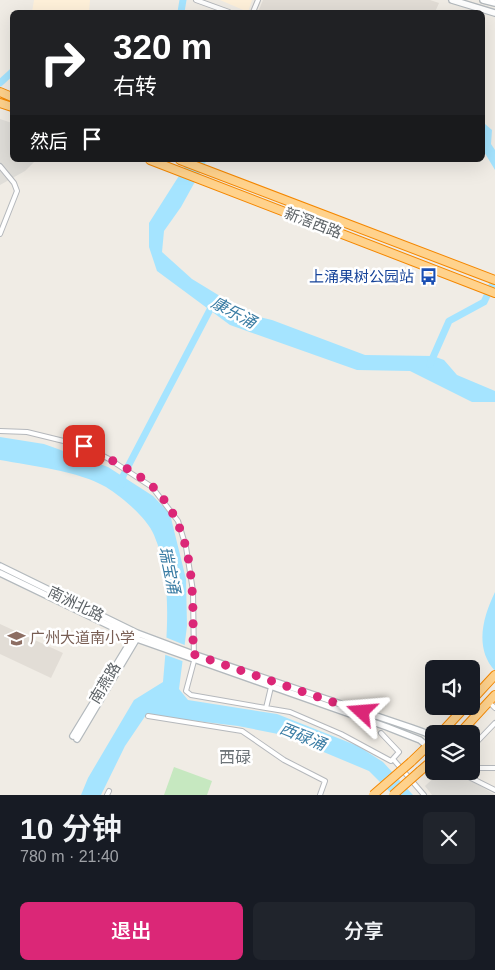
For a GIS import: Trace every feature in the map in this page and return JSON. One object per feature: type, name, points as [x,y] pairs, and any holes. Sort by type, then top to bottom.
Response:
[{"type":"highway","name":"新滘西路","points":[[155,162],[495,293]]},
{"type":"highway","name":"新滘西路","points":[[186,162],[495,280]]},
{"type":"highway","points":[[480,691],[495,675]]},
{"type":"highway","points":[[467,725],[495,695]]},
{"type":"highway","points":[[448,725],[458,715]]},
{"type":"highway","points":[[373,795],[425,750]]},
{"type":"highway","points":[[393,795],[425,767]]},
{"type":"main road","points":[[452,0],[462,1],[495,12]]},
{"type":"main road","points":[[483,0],[494,2]]},
{"type":"main road","name":"南洲北路","points":[[0,566],[135,636]]},
{"type":"main road","name":"南洲北路","points":[[0,573],[135,636],[425,742]]},
{"type":"main road","name":"南燕路","points":[[75,738],[135,636]]},
{"type":"main road","name":"南洲北路","points":[[191,656],[425,733]]},
{"type":"street","points":[[196,0],[224,10]]},
{"type":"street","points":[[0,166],[14,183],[17,191],[1,231]]},
{"type":"street","points":[[0,431],[28,432],[84,446],[132,473],[152,487],[178,521],[186,547],[193,591],[191,656],[186,691],[191,695],[290,712],[349,738],[386,760],[393,759],[399,752],[381,733]]},
{"type":"street","points":[[266,708],[272,687]]},
{"type":"street","points":[[489,702],[495,708]]},
{"type":"street","points":[[148,716],[242,731],[284,760],[325,781],[320,795]]},
{"type":"street","points":[[480,739],[495,723]]},
{"type":"street","points":[[393,759],[424,795]]},
{"type":"street","points":[[480,768],[495,768]]},
{"type":"street","points":[[476,780],[495,790]]},
{"type":"shaded area","points":[[34,0],[90,0],[89,10],[32,10]]},
{"type":"shaded area","points":[[220,0],[252,0],[249,10],[243,10]]},
{"type":"shaded area","points":[[263,0],[430,0],[439,3],[436,10],[259,10]]},
{"type":"shaded area","points":[[0,119],[10,122],[10,162],[34,162],[25,171],[0,185]]},
{"type":"shaded area","name":"广州大道南小学","points":[[0,624],[63,653],[51,678],[0,654]]},
{"type":"shaded area","points":[[431,780],[471,780],[495,795],[432,795],[425,786]]},
{"type":"green space","points":[[174,767],[212,781],[207,795],[164,795]]},
{"type":"water","points":[[485,124],[492,130],[491,144],[495,150],[495,170],[485,153]]},
{"type":"water","name":"康乐涌","points":[[188,162],[206,162],[181,207],[164,231],[162,252],[192,279],[251,315],[272,320],[365,355],[433,356],[444,360],[457,375],[495,391],[495,402],[472,402],[410,371],[357,370],[230,325],[157,271],[149,247],[149,223]]},
{"type":"water","points":[[0,437],[44,444],[108,467],[153,496],[170,514],[186,579],[187,626],[179,689],[188,700],[277,714],[358,746],[383,762],[413,795],[393,795],[369,771],[283,735],[238,726],[146,715],[125,746],[101,795],[81,795],[88,778],[134,700],[163,682],[167,608],[164,570],[160,552],[151,528],[133,508],[112,491],[95,481],[69,473],[0,460]]},
{"type":"water","points":[[495,592],[495,671],[488,662],[484,652],[483,632],[487,612]]},
{"type":"pier","points":[[165,637],[187,646],[185,662],[163,654]]},
{"type":"waterway","points":[[181,10],[183,0]]},
{"type":"waterway","points":[[0,83],[10,74]]},
{"type":"waterway","points":[[430,364],[449,321],[484,302],[495,279]]},
{"type":"waterway","name":"康乐涌","points":[[122,484],[123,476],[214,302]]},
{"type":"place","name":"上涌果树公园站","points":[[428,277]]},
{"type":"place","name":"广州大道南小学","points":[[16,638]]},
{"type":"district","name":"西碌","points":[[235,757]]},
{"type":"route","points":[[84,446],[120,464],[152,487],[178,521],[186,547],[193,591],[193,654],[362,712]]},
{"type":"water label","name":"瑞宝涌","points":[[170,570]]},
{"type":"water label","name":"西碌涌","points":[[303,736]]}]
